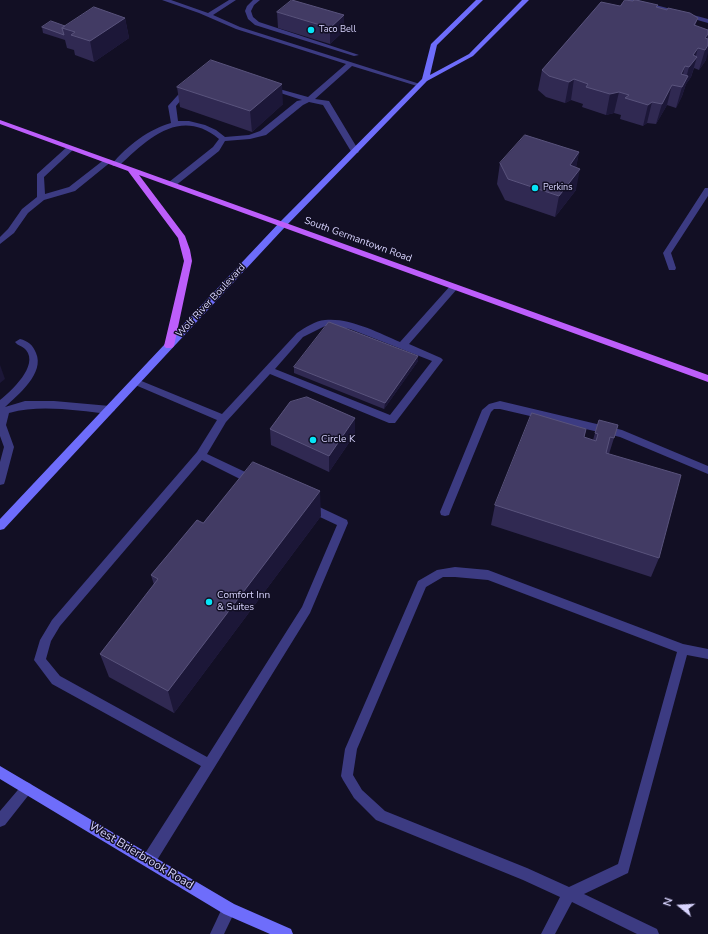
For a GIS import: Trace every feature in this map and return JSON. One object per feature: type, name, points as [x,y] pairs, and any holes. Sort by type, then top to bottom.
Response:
[{"type":"main road","name":"Wolf River Boulevard","points":[[422,82],[434,44],[480,0]]},
{"type":"main road","name":"Wolf River Boulevard","points":[[0,526],[282,225],[422,82],[471,55],[526,0]]},
{"type":"main road","name":"South Germantown Road","points":[[0,122],[708,379]]},
{"type":"main road","points":[[131,170],[182,238],[186,250],[188,262],[186,275],[169,346]]},
{"type":"main road","name":"West Brierbrook Road","points":[[0,772],[229,909],[286,934]]},
{"type":"street","points":[[165,0],[209,15],[238,28],[350,64],[422,82]]},
{"type":"street","points":[[209,15],[233,0]]},
{"type":"street","points":[[257,0],[250,6],[248,12],[248,17],[254,22],[262,26],[356,55]]},
{"type":"street","points":[[630,0],[643,2],[708,21]]},
{"type":"street","points":[[0,241],[12,231],[25,211],[41,198],[72,189],[154,132],[175,123],[194,124],[217,133],[223,139],[250,137],[263,133],[300,104],[309,100],[350,64]]},
{"type":"street","points":[[175,123],[172,106],[192,85]]},
{"type":"street","points":[[266,86],[309,100],[326,102],[355,151]]},
{"type":"street","points":[[172,184],[216,149],[223,139]]},
{"type":"street","points":[[41,198],[40,176],[71,148]]},
{"type":"street","points":[[672,268],[666,253],[708,190]]},
{"type":"street","points":[[402,345],[454,287]]},
{"type":"street","points":[[210,765],[56,680],[40,660],[46,640],[56,623],[201,455],[223,419],[300,335],[314,326],[326,322],[341,323],[438,360],[392,420],[269,370]]},
{"type":"street","points":[[0,481],[9,447],[1,425],[2,409],[20,388],[33,367],[33,357],[30,349],[20,342]]},
{"type":"street","points":[[136,382],[223,419]]},
{"type":"street","points":[[2,409],[25,405],[54,405],[110,410]]},
{"type":"street","points":[[445,512],[487,410],[492,406],[500,405],[622,434],[708,470]]},
{"type":"street","points":[[201,455],[265,486]]},
{"type":"street","points":[[149,860],[306,610],[343,523],[300,503]]},
{"type":"street","points":[[652,934],[527,875],[381,816],[358,794],[347,776],[351,749],[422,584],[441,573],[455,572],[488,575],[683,649],[708,654]]},
{"type":"street","points":[[548,934],[569,894],[623,868],[683,649]]},
{"type":"street","points":[[0,821],[27,788]]},
{"type":"street","points":[[217,934],[229,909]]},
{"type":"building","points":[[292,0],[344,15],[330,28],[277,12]]},
{"type":"building","points":[[625,0],[636,0],[658,5],[656,7],[667,10],[668,8],[690,13],[698,18],[694,25],[708,30],[708,34],[705,38],[708,39],[708,45],[705,50],[698,48],[693,55],[697,57],[689,67],[685,66],[681,74],[688,76],[682,87],[672,85],[662,104],[652,102],[648,105],[625,98],[629,95],[619,92],[610,94],[586,87],[588,84],[574,79],[569,82],[549,76],[542,70],[601,2],[620,6]]},
{"type":"building","points":[[94,7],[125,18],[90,41],[71,35],[75,32],[62,28]]},
{"type":"building","points":[[51,21],[65,26],[62,28],[64,35],[42,27]]},
{"type":"building","points":[[211,60],[282,84],[250,111],[177,87]]},
{"type":"building","points":[[525,135],[579,152],[570,165],[580,169],[559,196],[508,179],[500,163]]},
{"type":"building","points":[[329,322],[418,356],[385,403],[294,367]]},
{"type":"building","points":[[307,397],[355,418],[329,456],[270,429],[290,402]]},
{"type":"building","points":[[532,413],[586,429],[584,437],[596,441],[598,434],[595,433],[599,420],[618,425],[614,438],[610,437],[606,453],[681,475],[659,558],[495,505]]},
{"type":"building","name":"Comfort Inn & Suites","points":[[253,462],[320,491],[168,691],[100,654],[158,579],[151,575],[197,520],[203,523]]},
{"type":"place","name":"Taco Bell","points":[[311,30]]},
{"type":"place","name":"Perkins","points":[[535,188]]},
{"type":"place","name":"Circle K","points":[[313,440]]},
{"type":"place","name":"Comfort Inn & Suites","points":[[209,602]]}]
